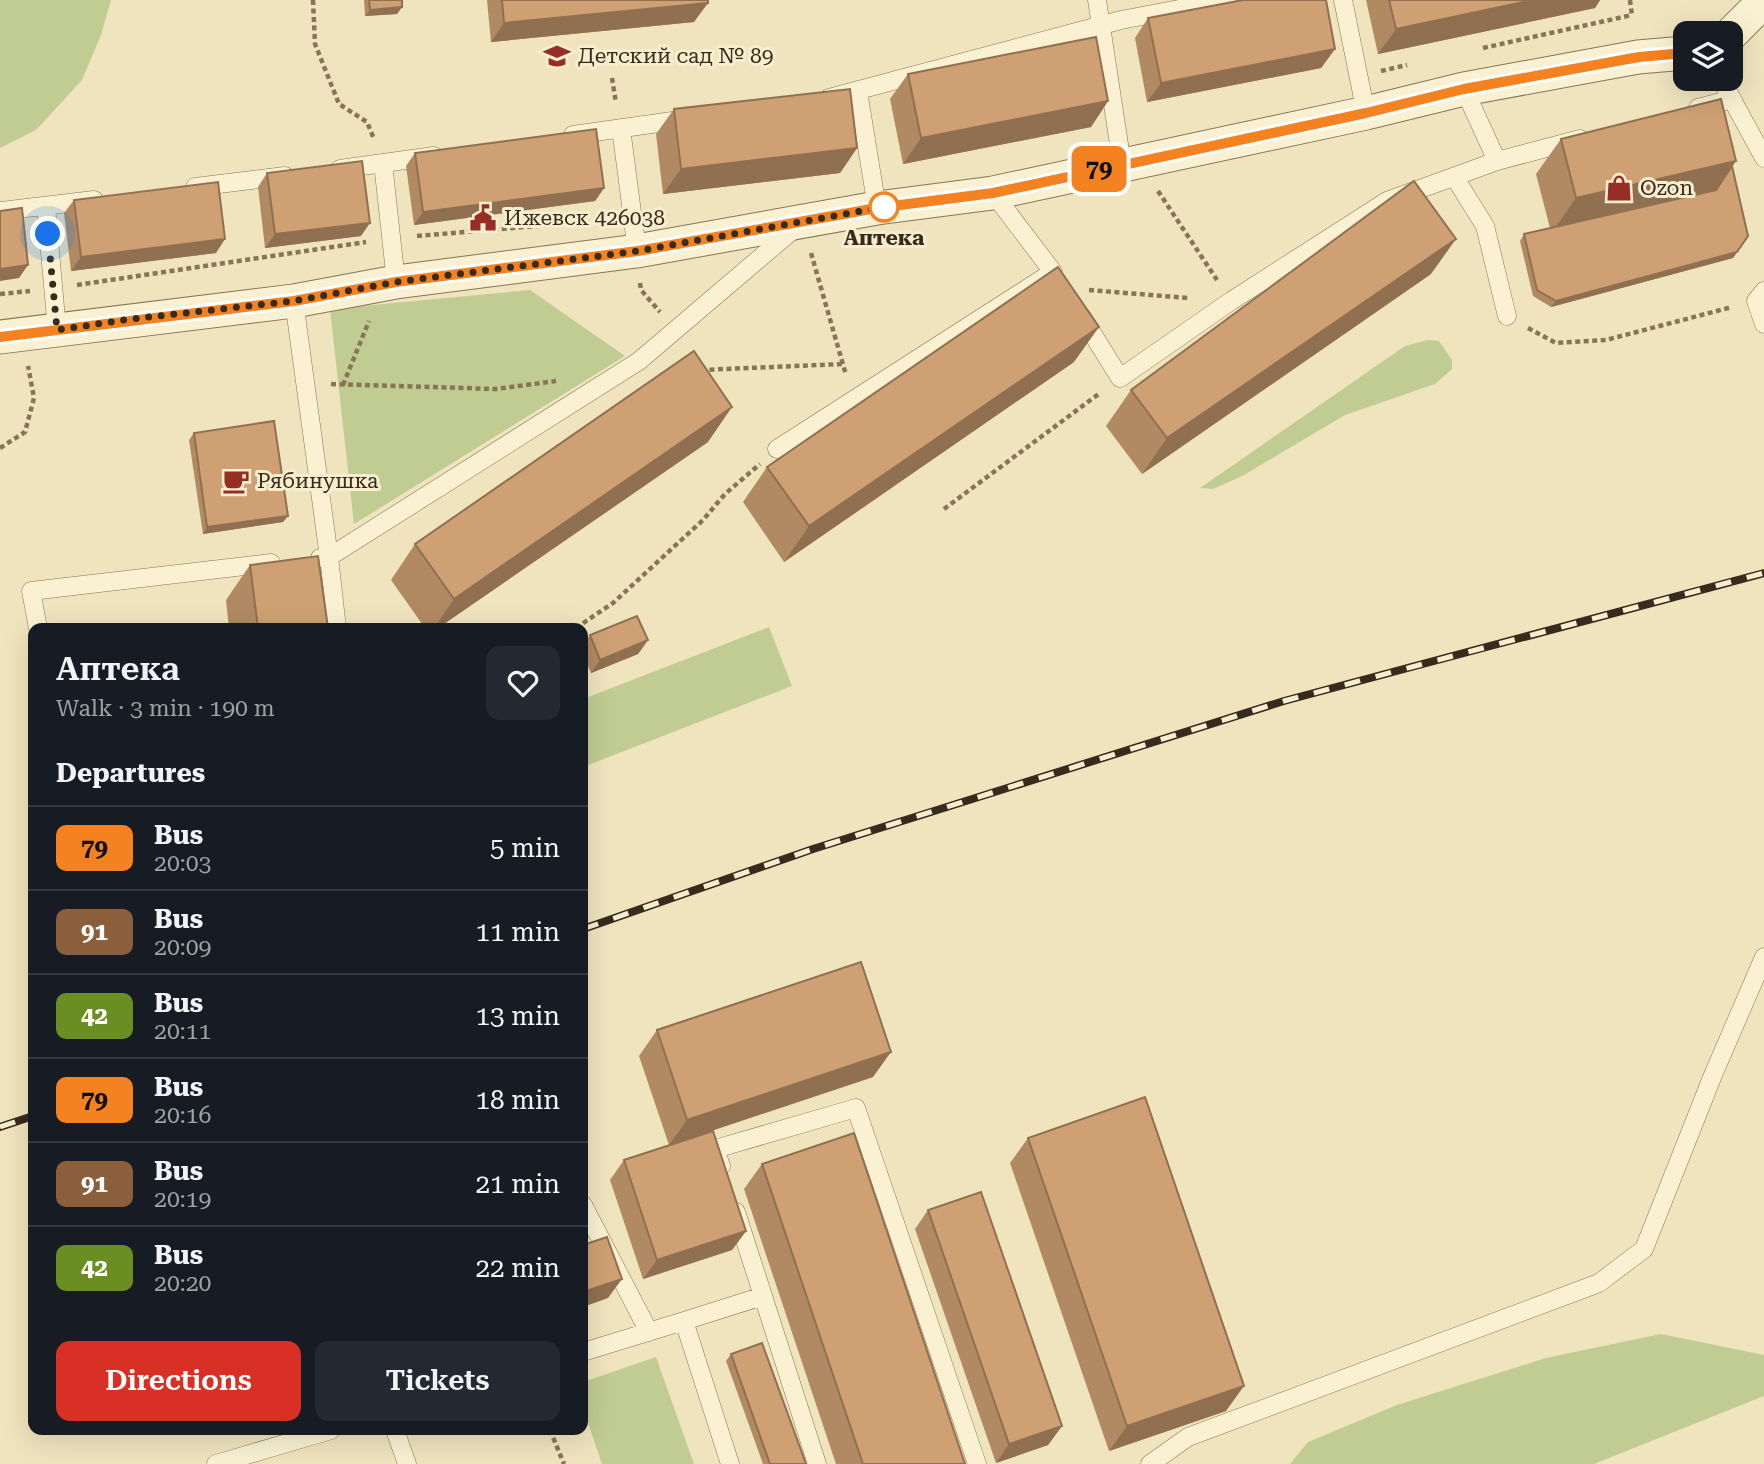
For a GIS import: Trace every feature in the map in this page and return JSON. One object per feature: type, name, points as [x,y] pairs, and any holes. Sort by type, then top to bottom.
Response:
[{"type":"street","points":[[1743,22],[1764,1]]},
{"type":"street","points":[[10,336],[294,301],[396,282],[638,251],[877,208],[993,193],[1366,113],[1464,89],[1639,57],[1673,54]]},
{"type":"lane","points":[[1097,0],[1130,162]]},
{"type":"lane","points":[[811,100],[858,91],[1102,25],[1227,0]]},
{"type":"lane","points":[[1343,0],[1366,113]]},
{"type":"lane","points":[[1464,89],[1497,161]]},
{"type":"lane","points":[[858,91],[877,208]]},
{"type":"lane","points":[[1728,91],[1764,158]]},
{"type":"lane","points":[[1680,113],[1732,99]]},
{"type":"lane","points":[[555,138],[702,116]]},
{"type":"lane","points":[[621,128],[638,251]]},
{"type":"lane","points":[[993,193],[1053,272],[1120,378],[1231,301],[1387,201],[1497,161],[1601,133]]},
{"type":"lane","points":[[329,170],[449,153]]},
{"type":"lane","points":[[383,163],[396,282]]},
{"type":"lane","points":[[181,189],[302,173]]},
{"type":"lane","points":[[1455,178],[1485,226],[1507,316]]},
{"type":"lane","points":[[0,211],[114,198]]},
{"type":"lane","points":[[46,207],[57,330]]},
{"type":"lane","points":[[37,623],[31,591],[329,557],[639,361],[802,222]]},
{"type":"lane","points":[[777,449],[1053,272]]},
{"type":"lane","points":[[1760,296],[1764,324]]},
{"type":"lane","points":[[294,301],[336,623]]},
{"type":"lane","points":[[1150,1464],[1188,1437],[1599,1283],[1644,1249],[1713,1075],[1764,957]]},
{"type":"lane","points":[[817,1464],[715,1149],[856,1108],[977,1464]]},
{"type":"lane","points":[[588,1215],[649,1332]]},
{"type":"lane","points":[[588,1350],[763,1296]]},
{"type":"lane","points":[[684,1321],[730,1464]]},
{"type":"lane","points":[[216,1464],[314,1435]]},
{"type":"lane","points":[[397,1435],[407,1464]]},
{"type":"path","points":[[313,0],[315,44],[339,104],[367,122]]},
{"type":"path","points":[[1130,162],[1231,301]]},
{"type":"path","points":[[802,222],[853,400]]},
{"type":"path","points":[[343,385],[365,327],[396,282]]},
{"type":"path","points":[[1067,294],[1231,301]]},
{"type":"path","points":[[1556,343],[1606,340],[1760,296]]},
{"type":"path","points":[[0,448],[25,432],[34,398],[10,336]]},
{"type":"path","points":[[694,371],[843,364]]},
{"type":"path","points":[[944,509],[1120,378]]},
{"type":"path","points":[[306,384],[496,389],[564,380]]},
{"type":"path","points":[[583,623],[613,603],[702,520],[725,494],[777,449]]},
{"type":"path","points":[[552,1435],[564,1464]]},
{"type":"green space","points":[[0,0],[111,0],[101,35],[82,80],[36,130],[0,148]]},
{"type":"green space","points":[[530,290],[625,356],[354,524],[330,309]]},
{"type":"green space","points":[[1428,340],[1439,341],[1452,360],[1452,369],[1435,384],[1345,415],[1244,475],[1213,489],[1200,488],[1405,346]]},
{"type":"green space","points":[[769,627],[792,686],[588,765],[588,697]]},
{"type":"green space","points":[[1661,1334],[1764,1355],[1764,1396],[1594,1464],[1290,1464],[1308,1442],[1397,1405],[1546,1358]]},
{"type":"green space","points":[[656,1357],[694,1464],[602,1464],[588,1423],[588,1380]]},
{"type":"building","points":[[369,0],[402,0],[402,7],[370,10]]},
{"type":"building","points":[[502,0],[708,0],[708,3],[504,23]]},
{"type":"building","points":[[1243,0],[1326,0],[1335,49],[1161,83],[1148,18]]},
{"type":"building","points":[[1389,0],[1533,0],[1396,29]]},
{"type":"building","points":[[1096,37],[1108,101],[921,138],[908,74]]},
{"type":"building","points":[[850,89],[857,148],[681,169],[674,109]]},
{"type":"building","points":[[1721,99],[1736,161],[1576,198],[1561,139]]},
{"type":"building","points":[[596,129],[604,188],[423,212],[415,153]]},
{"type":"building","points":[[362,161],[370,223],[275,234],[267,173]]},
{"type":"building","points":[[1732,166],[1748,236],[1737,252],[1556,301],[1537,290],[1524,234],[1716,190]]},
{"type":"building","points":[[1414,181],[1456,239],[1167,438],[1131,390]]},
{"type":"building","points":[[218,182],[225,239],[81,257],[74,200]]},
{"type":"building","points":[[22,208],[28,265],[0,269],[0,211]]},
{"type":"building","points":[[1058,267],[1099,327],[809,526],[767,467]]},
{"type":"building","points":[[694,351],[732,407],[454,599],[415,544]]},
{"type":"building","name":"Рябинушка","points":[[274,421],[288,516],[207,527],[194,433]]},
{"type":"building","points":[[318,556],[327,623],[257,623],[250,565]]},
{"type":"building","points":[[637,616],[648,640],[600,660],[590,635]]},
{"type":"building","points":[[861,962],[891,1052],[687,1120],[657,1030]]},
{"type":"building","points":[[1145,1097],[1244,1386],[1127,1426],[1028,1138]]},
{"type":"building","points":[[713,1131],[746,1231],[657,1260],[624,1160]]},
{"type":"building","points":[[854,1133],[965,1464],[863,1464],[762,1164]]},
{"type":"building","points":[[981,1192],[1062,1426],[1009,1444],[928,1210]]},
{"type":"building","points":[[607,1237],[622,1279],[588,1290],[588,1243]]},
{"type":"building","points":[[762,1343],[806,1464],[770,1464],[731,1354]]},
{"type":"railway","points":[[588,927],[813,849],[1284,701],[1764,573]]},
{"type":"railway","points":[[0,1127],[28,1118]]},
{"type":"bus line","name":"79","points":[[0,337],[294,301],[396,282],[638,251],[877,208],[993,193],[1366,113],[1464,89],[1639,57],[1673,54]]},
{"type":"place","name":"Детский сад № 89","points":[[557,56]]},
{"type":"place","name":"Ozon","points":[[1619,188]]},
{"type":"place","name":"Аптека","points":[[884,207]]},
{"type":"place","name":"Ижевск 426038","points":[[483,218]]},
{"type":"place","name":"Рябинушка","points":[[236,481]]},
{"type":"route","points":[[48,234],[57,330],[294,301],[396,282],[638,251],[884,207]]}]
